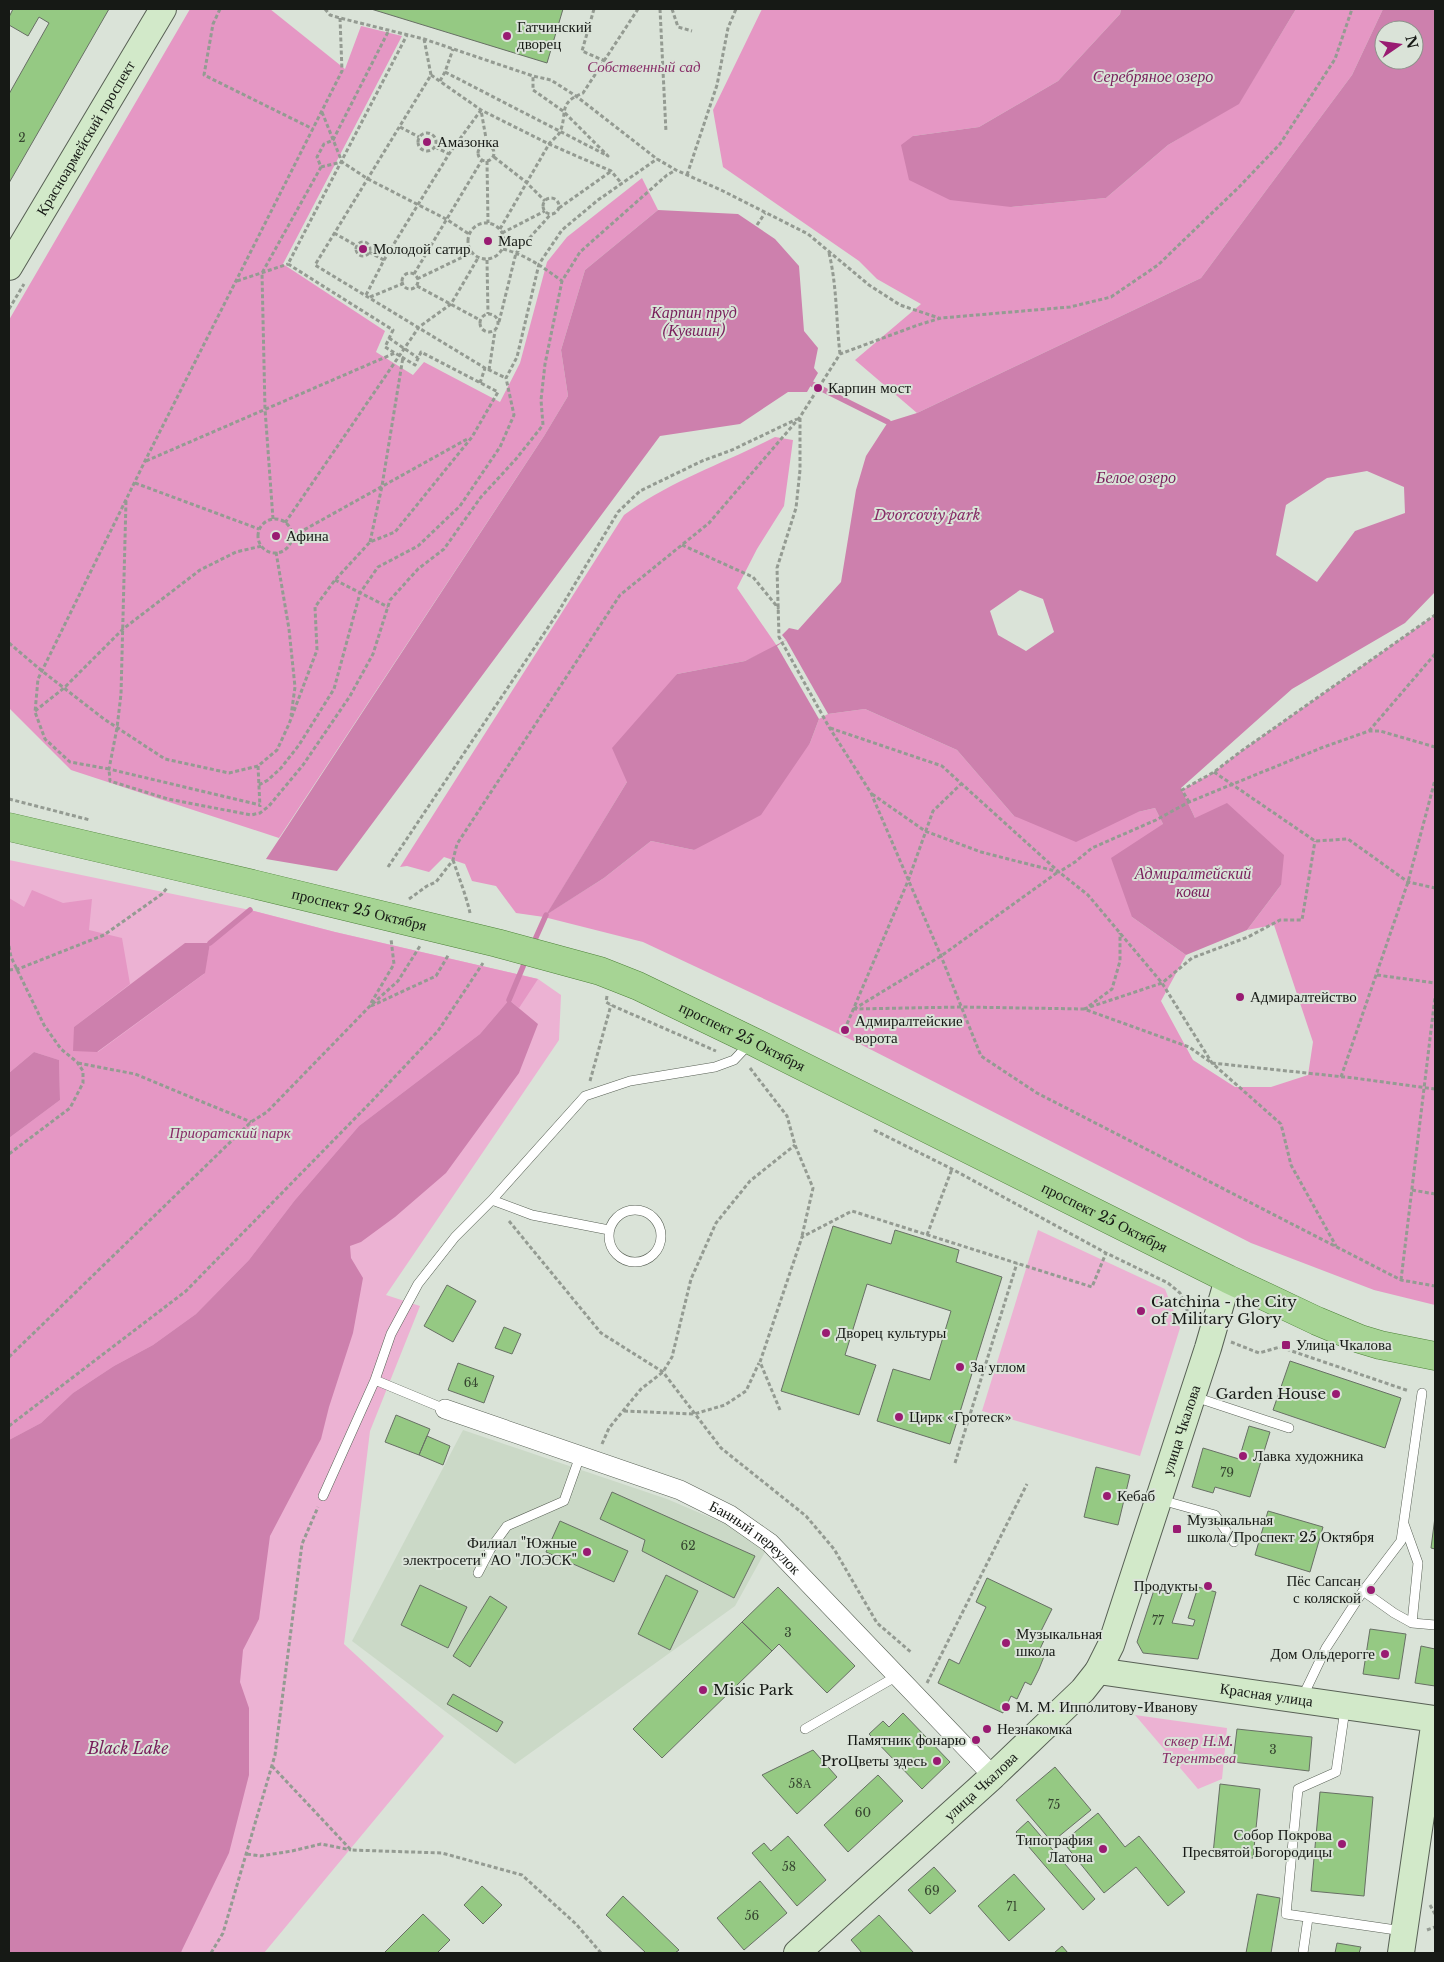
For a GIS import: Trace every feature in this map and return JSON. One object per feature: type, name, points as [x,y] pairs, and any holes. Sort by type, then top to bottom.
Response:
[{"type":"main road","name":"Красноармейский проспект","points":[[9,267],[163,9]]},
{"type":"main road","name":"проспект 25 Октября","points":[[9,828],[334,904],[491,951],[602,981],[638,986],[743,1050],[1228,1279],[1360,1339],[1435,1356]]},
{"type":"main road","name":"улица Чкалова","points":[[797,1953],[993,1776],[1084,1690],[1098,1672],[1112,1645],[1193,1396],[1228,1279]]},
{"type":"main road","name":"Красная улица","points":[[1098,1672],[1435,1719]]},
{"type":"main road","points":[[1410,1939],[1435,1719]]},
{"type":"street","name":"Банный переулок","points":[[445,1409],[680,1490],[738,1521],[770,1544],[993,1776]]},
{"type":"lane","points":[[323,1496],[375,1380],[391,1334],[418,1284],[454,1237],[492,1200],[585,1096],[630,1081],[715,1067],[743,1050]]},
{"type":"lane","points":[[492,1200],[532,1215],[609,1230]]},
{"type":"lane","points":[[630,1210],[645,1211],[657,1220],[662,1235],[659,1249],[648,1260],[633,1263],[619,1258],[610,1246],[609,1230],[616,1217],[630,1210]]},
{"type":"lane","points":[[375,1380],[445,1409]]},
{"type":"lane","points":[[1301,1700],[1326,1648],[1363,1591],[1401,1541],[1422,1394]]},
{"type":"lane","points":[[1193,1396],[1289,1428]]},
{"type":"lane","points":[[478,1573],[491,1548],[508,1526],[564,1501],[580,1456]]},
{"type":"lane","points":[[1159,1499],[1215,1515],[1234,1542]]},
{"type":"lane","points":[[1404,1524],[1418,1563],[1412,1623]]},
{"type":"lane","points":[[1363,1591],[1412,1623],[1435,1625]]},
{"type":"lane","points":[[805,1729],[897,1676]]},
{"type":"lane","points":[[1345,1706],[1336,1772],[1298,1789],[1286,1914],[1410,1939]]},
{"type":"lane","points":[[1303,1953],[1308,1918]]},
{"type":"path","points":[[220,9],[213,24],[204,75],[313,129]]},
{"type":"path","points":[[325,9],[330,15],[408,34],[533,76],[551,80],[576,96],[657,159],[676,170],[723,190],[808,234],[869,285],[900,305],[941,318]]},
{"type":"path","points":[[594,9],[582,51],[605,60]]},
{"type":"path","points":[[500,229],[549,144],[560,132],[563,111],[570,99],[583,93],[638,9]]},
{"type":"path","points":[[660,9],[666,132]]},
{"type":"path","points":[[672,9],[678,27],[692,31]]},
{"type":"path","points":[[687,175],[717,84],[728,28],[736,9]]},
{"type":"path","points":[[840,354],[941,318],[1070,307],[1111,298],[1158,265],[1239,187],[1280,144],[1335,59],[1352,9]]},
{"type":"path","points":[[260,805],[109,769],[70,762],[45,739],[35,712],[38,679],[145,461],[342,71],[340,18]]},
{"type":"path","points":[[321,167],[317,157],[324,144],[333,140],[389,30]]},
{"type":"path","points":[[236,282],[288,264],[408,34]]},
{"type":"path","points":[[424,39],[431,75],[315,265],[487,369],[506,378]]},
{"type":"path","points":[[440,81],[453,49]]},
{"type":"path","points":[[445,72],[608,156],[563,111],[533,90],[533,76]]},
{"type":"path","points":[[431,75],[481,110],[549,144],[611,171],[622,184]]},
{"type":"path","points":[[481,110],[486,144]]},
{"type":"path","points":[[368,296],[384,260],[449,154],[481,110]]},
{"type":"path","points":[[321,112],[342,162],[368,179],[446,219],[469,234]]},
{"type":"path","points":[[400,126],[419,137]]},
{"type":"path","points":[[425,133],[432,134],[436,140],[435,147],[429,151],[422,150],[418,144],[419,137],[425,133]]},
{"type":"path","points":[[488,222],[484,161],[479,156],[478,151],[481,146],[486,144],[492,146],[494,157]]},
{"type":"path","points":[[435,147],[449,154]]},
{"type":"path","points":[[494,157],[526,182],[545,201]]},
{"type":"path","points":[[414,274],[446,219],[484,161],[494,157]]},
{"type":"path","points":[[259,785],[268,780],[293,753],[334,689],[360,593],[378,567],[418,546],[460,506],[500,447],[514,415],[506,378],[517,357],[538,264],[562,230],[598,200],[657,159]]},
{"type":"path","points":[[273,519],[265,410],[262,273],[321,167],[342,162]]},
{"type":"path","points":[[126,500],[121,694],[109,769],[110,781],[168,798],[251,815],[260,812],[269,806],[304,765],[350,696],[373,654],[390,600],[418,569],[444,549],[481,497],[516,459],[543,425],[541,400],[545,364],[562,281],[580,252],[667,175],[676,170]]},
{"type":"path","points":[[480,383],[487,369],[516,253],[551,214],[554,214],[558,208],[611,171]]},
{"type":"path","points":[[551,214],[545,211],[543,205],[545,201],[550,198],[555,199],[558,203],[558,208]]},
{"type":"path","points":[[502,233],[545,211]]},
{"type":"path","points":[[757,225],[766,213]]},
{"type":"path","points":[[488,222],[500,229],[505,242],[503,250],[496,257],[487,260],[478,258],[471,253],[467,244],[469,234],[476,225],[488,222]]},
{"type":"path","points":[[334,234],[356,246]]},
{"type":"path","points":[[356,246],[361,242],[366,243],[369,247],[369,252]]},
{"type":"path","points":[[356,246],[356,251],[359,255],[365,256],[369,252]]},
{"type":"path","points":[[503,250],[516,253],[538,264],[562,281]]},
{"type":"path","points":[[369,252],[384,260]]},
{"type":"path","points":[[405,902],[427,886],[436,882],[453,860],[457,844],[620,595],[709,523],[801,416],[840,354],[834,272],[828,252]]},
{"type":"path","points":[[417,279],[471,253]]},
{"type":"path","points":[[285,522],[403,348],[419,327],[451,304],[478,258]]},
{"type":"path","points":[[487,260],[488,314]]},
{"type":"path","points":[[9,643],[42,671],[117,728],[165,759],[229,773],[258,766],[277,750],[318,650],[315,606],[335,580],[370,542],[395,532],[472,437],[498,392],[421,352],[414,365],[385,347],[393,330],[288,264]]},
{"type":"path","points":[[402,284],[403,277],[407,274],[414,274]]},
{"type":"path","points":[[414,274],[417,279],[416,286]]},
{"type":"path","points":[[368,296],[402,284]]},
{"type":"path","points":[[402,284],[406,288],[412,289],[416,286]]},
{"type":"path","points":[[416,286],[480,320],[482,329],[486,332],[495,331]]},
{"type":"path","points":[[488,314],[497,317],[499,322]]},
{"type":"path","points":[[480,320],[488,314]]},
{"type":"path","points":[[389,338],[418,358]]},
{"type":"path","points":[[145,461],[399,355]]},
{"type":"path","points":[[370,542],[382,486],[399,355]]},
{"type":"path","points":[[801,416],[800,470],[796,508],[777,568],[780,611],[779,637],[830,728],[871,793],[941,956],[981,1056],[1037,1092],[1401,1280],[1435,1286]]},
{"type":"path","points":[[388,867],[557,614],[618,512],[640,491],[702,461],[732,450],[801,416]]},
{"type":"path","points":[[293,536],[472,437]]},
{"type":"path","points":[[135,483],[258,529]]},
{"type":"path","points":[[268,519],[273,519],[282,519],[292,529],[293,536],[290,545],[284,550],[268,552],[258,543],[258,529],[268,519]]},
{"type":"path","points":[[682,545],[753,577],[780,611]]},
{"type":"path","points":[[35,712],[64,688],[122,629],[200,570],[236,552],[262,546]]},
{"type":"path","points":[[276,552],[289,629],[296,687],[289,724]]},
{"type":"path","points":[[335,580],[388,607]]},
{"type":"path","points":[[1189,802],[1182,790],[1214,772],[1248,746],[1435,616]]},
{"type":"path","points":[[1369,731],[1435,654]]},
{"type":"path","points":[[830,728],[942,766],[1059,872],[1088,895],[1162,983],[1212,1063]]},
{"type":"path","points":[[853,1009],[941,956],[1092,848],[1156,820],[1189,802],[1369,731],[1380,731],[1435,747]]},
{"type":"path","points":[[258,766],[260,812]]},
{"type":"path","points":[[1214,772],[1315,842],[1348,839],[1408,882],[1435,888]]},
{"type":"path","points":[[1342,1077],[1408,882],[1435,780]]},
{"type":"path","points":[[847,1024],[908,881],[933,811],[961,784]]},
{"type":"path","points":[[871,793],[925,832],[982,852],[1059,872]]},
{"type":"path","points":[[1084,1009],[1162,983],[1192,958],[1248,937],[1280,920],[1302,920],[1315,842]]},
{"type":"path","points":[[453,860],[462,888],[466,894],[471,917]]},
{"type":"path","points":[[9,970],[18,969],[104,935],[162,894],[167,887]]},
{"type":"path","points":[[1084,1009],[1112,990],[1120,961],[1120,933]]},
{"type":"path","points":[[369,1007],[394,964],[391,936]]},
{"type":"path","points":[[9,1357],[251,1122],[266,1112],[369,1007],[398,981],[422,944]]},
{"type":"path","points":[[9,946],[11,957],[44,1025],[61,1049],[77,1062],[84,1071],[83,1083],[70,1108],[9,1154]]},
{"type":"path","points":[[369,1007],[436,976],[452,951]]},
{"type":"path","points":[[9,1426],[186,1291],[438,1031],[491,951]]},
{"type":"path","points":[[1377,975],[1435,983]]},
{"type":"path","points":[[602,981],[607,996],[606,1002],[611,1005],[743,1050],[750,1068],[787,1116],[795,1145],[813,1188],[802,1237],[760,1362],[746,1391],[725,1405],[694,1414],[623,1411]]},
{"type":"path","points":[[1401,1280],[1435,997]]},
{"type":"path","points":[[585,1096],[611,1005]]},
{"type":"path","points":[[853,1009],[962,1007],[1084,1009],[1189,1047],[1212,1063],[1281,1124],[1291,1165],[1336,1246]]},
{"type":"path","points":[[77,1062],[135,1074],[251,1122]]},
{"type":"path","points":[[1212,1063],[1435,1089]]},
{"type":"path","points":[[750,1068],[759,1072]]},
{"type":"path","points":[[873,1130],[952,1169],[1106,1253],[1168,1283],[1180,1293],[1193,1327]]},
{"type":"path","points":[[609,1428],[641,1390],[663,1372],[672,1356],[691,1280],[716,1223],[750,1181],[795,1145]]},
{"type":"path","points":[[927,1235],[952,1169]]},
{"type":"path","points":[[1412,1190],[1435,1194]]},
{"type":"path","points":[[492,1200],[601,1333],[663,1372],[721,1448],[806,1516],[834,1549],[877,1623],[912,1653]]},
{"type":"path","points":[[802,1237],[852,1211],[1092,1287],[1106,1253]]},
{"type":"path","points":[[955,1463],[1017,1263]]},
{"type":"path","points":[[1231,1342],[1259,1353],[1280,1347],[1411,1392],[1422,1394]]},
{"type":"path","points":[[760,1362],[780,1410]]},
{"type":"path","points":[[918,1699],[1027,1484]]},
{"type":"path","points":[[211,1953],[224,1933],[275,1755],[302,1544],[323,1496]]},
{"type":"path","points":[[272,1766],[351,1850]]},
{"type":"path","points":[[246,1854],[260,1856],[321,1844],[351,1850],[442,1853],[522,1875],[576,1924],[600,1953]]},
{"type":"path","points":[[1410,1939],[1435,1926]]},
{"type":"shaded area","points":[[463,1430],[667,1499],[770,1543],[735,1606],[515,1764],[352,1641]]},
{"type":"green space","points":[[190,9],[270,9],[345,69],[361,26],[402,36],[283,264],[385,331],[376,352],[413,375],[424,362],[500,402],[520,363],[547,262],[567,237],[642,178],[658,210],[585,270],[561,350],[568,396],[544,436],[279,838],[71,770],[9,708],[9,320]]},
{"type":"green space","points":[[762,9],[1121,9],[1120,14],[1058,81],[979,127],[913,136],[1011,207],[1106,198],[1168,145],[1239,103],[1296,9],[1383,9],[1378,20],[1374,20],[1374,28],[1352,75],[1201,278],[917,413],[855,360],[921,304],[877,279],[859,261],[723,167],[713,110]]},
{"type":"green space","points":[[775,437],[793,440],[784,506],[757,549],[737,588],[777,646],[745,661],[677,674],[627,782],[547,914],[604,878],[651,841],[694,850],[810,743],[819,719],[828,714],[865,709],[957,750],[1014,816],[1138,812],[1155,808],[1163,824],[1132,917],[1186,955],[1161,1001],[1193,1060],[1235,1087],[1271,1087],[1308,1075],[1313,1042],[1274,925],[1247,930],[1281,885],[1195,818],[1182,790],[1214,772],[1435,615],[1435,1305],[1374,1290],[1251,1243],[858,1043],[643,942],[544,917],[516,913],[496,886],[472,881],[465,864],[444,857],[429,872],[407,866],[400,867],[624,515],[679,482]]},
{"type":"green space","name":"Приоратский парк","points":[[9,860],[250,910],[335,932],[538,979],[561,995],[559,1040],[386,1295],[420,1306],[370,1431],[344,1644],[444,1736],[264,1953],[9,1953]]},
{"type":"green space","points":[[32,890],[63,903],[92,899],[89,930],[122,938],[130,984],[74,1027],[98,1052],[204,974],[210,943],[250,910],[335,932],[538,979],[519,1008],[509,1000],[480,1034],[359,1126],[295,1200],[249,1260],[196,1314],[153,1345],[114,1366],[73,1393],[41,1423],[9,1440],[9,1138],[60,1100],[59,1060],[34,1052],[9,1073],[9,898],[24,907]]},
{"type":"green space","points":[[1038,1230],[1165,1289],[1180,1328],[1140,1456],[982,1411]]},
{"type":"green space","name":"сквер Н.М. Терентьева","points":[[1135,1715],[1227,1728],[1222,1779],[1198,1789]]},
{"type":"water","name":"Серебряное озеро","points":[[1121,9],[1296,9],[1239,104],[1168,145],[1106,198],[1011,207],[950,200],[909,180],[901,145],[913,136],[979,127],[1058,81],[1120,14]]},
{"type":"water","name":"Белое озеро","points":[[1383,9],[1435,9],[1435,592],[1405,623],[1292,689],[1181,788],[1195,818],[1227,803],[1284,855],[1281,885],[1247,930],[1186,955],[1132,917],[1111,858],[1163,824],[1155,808],[1138,812],[1076,842],[1014,816],[957,750],[865,709],[828,714],[819,719],[810,743],[761,815],[694,850],[651,841],[604,878],[546,915],[627,782],[612,748],[677,674],[745,661],[786,640],[782,635],[789,628],[798,630],[841,582],[856,490],[866,456],[888,422],[917,413],[1201,278],[1352,75],[1374,28],[1374,70],[1424,70],[1424,20],[1378,20]],"holes":[[[1367,471],[1404,487],[1405,513],[1355,531],[1317,582],[1276,555],[1286,505],[1327,478]],[[1020,590],[1043,599],[1054,632],[1026,651],[998,635],[990,611]]]},
{"type":"water","name":"Карпин пруд (Кувшин)","points":[[658,210],[738,214],[775,239],[799,266],[804,331],[818,348],[814,368],[818,373],[807,392],[788,392],[740,424],[660,436],[337,871],[266,859],[544,436],[568,396],[561,350],[585,270]]},
{"type":"water","points":[[185,943],[210,943],[205,973],[97,1052],[73,1051],[74,1027]]},
{"type":"water","name":"Black Lake","points":[[509,1000],[538,1024],[519,1073],[446,1173],[395,1217],[361,1242],[350,1246],[351,1258],[363,1278],[353,1333],[329,1407],[321,1439],[270,1536],[259,1619],[243,1650],[240,1682],[249,1708],[249,1775],[229,1853],[181,1953],[9,1953],[9,1440],[41,1423],[73,1393],[114,1366],[153,1345],[196,1314],[249,1260],[295,1200],[359,1126],[480,1034]]},
{"type":"water","points":[[34,1052],[59,1060],[60,1100],[9,1138],[9,1073]]},
{"type":"pier","points":[[786,640],[828,714],[819,719],[777,646]]},
{"type":"building","points":[[13,9],[109,9],[9,183],[9,94],[49,23],[39,17],[28,36],[9,25],[9,17]]},
{"type":"building","name":"Гатчинский дворец","points":[[371,9],[563,9],[547,63]]},
{"type":"building","name":"Дворец культуры","points":[[833,1226],[891,1244],[895,1230],[959,1250],[956,1262],[1002,1277],[950,1444],[877,1421],[893,1369],[930,1380],[951,1311],[867,1284],[845,1355],[876,1365],[859,1415],[781,1391]]},
{"type":"building","points":[[447,1285],[476,1301],[453,1342],[424,1326]]},
{"type":"building","points":[[504,1327],[521,1334],[512,1354],[495,1348]]},
{"type":"building","points":[[1290,1361],[1401,1398],[1385,1448],[1273,1410]]},
{"type":"building","points":[[458,1363],[494,1376],[484,1403],[448,1390]]},
{"type":"building","points":[[396,1415],[430,1429],[419,1455],[385,1442]]},
{"type":"building","points":[[1249,1426],[1270,1432],[1250,1497],[1215,1487],[1213,1493],[1192,1487],[1203,1448],[1239,1459]]},
{"type":"building","points":[[427,1436],[450,1446],[443,1465],[419,1455]]},
{"type":"building","name":"Кебаб","points":[[1096,1467],[1130,1475],[1118,1525],[1084,1517]]},
{"type":"building","points":[[612,1492],[755,1556],[734,1598],[642,1551],[645,1540],[600,1519]]},
{"type":"building","points":[[1268,1511],[1323,1527],[1310,1572],[1255,1555]]},
{"type":"building","points":[[1435,1517],[1435,1549],[1431,1548]]},
{"type":"building","name":"Филиал \"Южные электросети\" АО \"ЛОЭСК\"","points":[[560,1521],[628,1551],[614,1582],[546,1552]]},
{"type":"building","points":[[666,1575],[698,1591],[670,1650],[638,1634]]},
{"type":"building","name":"Музыкальная школа","points":[[987,1578],[1052,1609],[1041,1631],[1047,1634],[1039,1651],[1045,1654],[1039,1669],[1031,1685],[1025,1682],[1017,1699],[1011,1696],[1003,1713],[938,1683],[949,1659],[959,1664],[986,1607],[976,1602]]},
{"type":"building","points":[[1156,1584],[1183,1591],[1172,1623],[1193,1626],[1195,1620],[1188,1618],[1198,1587],[1216,1592],[1198,1659],[1143,1653],[1137,1642]]},
{"type":"building","points":[[420,1585],[467,1607],[448,1648],[401,1625]]},
{"type":"building","name":"Misic Park","points":[[778,1587],[855,1666],[827,1693],[779,1644],[772,1651],[742,1622]]},
{"type":"building","points":[[490,1596],[507,1607],[470,1667],[453,1656]]},
{"type":"building","name":"Misic Park","points":[[742,1622],[772,1651],[662,1758],[633,1729]]},
{"type":"building","name":"Дом Ольдерогге","points":[[1370,1629],[1406,1634],[1399,1679],[1363,1674]]},
{"type":"building","points":[[1421,1646],[1435,1649],[1435,1686],[1415,1683]]},
{"type":"building","points":[[453,1694],[503,1722],[497,1732],[447,1704]]},
{"type":"building","points":[[903,1713],[950,1762],[922,1789],[869,1734],[883,1721],[889,1727]]},
{"type":"building","points":[[1237,1729],[1312,1737],[1309,1771],[1233,1762]]},
{"type":"building","points":[[813,1750],[837,1777],[797,1814],[762,1775]]},
{"type":"building","points":[[1055,1767],[1091,1810],[1052,1842],[1016,1800]]},
{"type":"building","points":[[878,1775],[903,1801],[848,1852],[824,1825]]},
{"type":"building","points":[[1220,1784],[1260,1789],[1253,1858],[1213,1854]]},
{"type":"building","name":"Собор Покрова Пресвятой Богородицы","points":[[1320,1792],[1373,1797],[1364,1896],[1311,1891]]},
{"type":"building","points":[[1098,1813],[1125,1847],[1139,1836],[1185,1892],[1168,1906],[1136,1867],[1104,1893],[1063,1842]]},
{"type":"building","points":[[1028,1821],[1095,1899],[1083,1910],[1016,1832]]},
{"type":"building","points":[[788,1836],[826,1880],[797,1906],[752,1853],[764,1843],[771,1851]]},
{"type":"building","points":[[934,1867],[956,1891],[930,1914],[908,1890]]},
{"type":"building","points":[[1014,1874],[1045,1909],[1009,1941],[978,1906]]},
{"type":"building","points":[[760,1881],[787,1913],[744,1950],[717,1918]]},
{"type":"building","points":[[482,1886],[502,1905],[483,1924],[464,1905]]},
{"type":"building","points":[[1257,1894],[1280,1898],[1271,1953],[1246,1953]]},
{"type":"building","points":[[623,1896],[679,1950],[675,1953],[646,1953],[606,1915]]},
{"type":"building","points":[[423,1914],[450,1940],[437,1953],[384,1953]]},
{"type":"building","points":[[879,1915],[914,1953],[862,1953],[851,1940]]},
{"type":"building","points":[[1337,1943],[1361,1947],[1359,1953],[1335,1953]]},
{"type":"building","points":[[1062,1946],[1068,1953],[1054,1953]]},
{"type":"waterway","points":[[812,384],[888,422]]},
{"type":"waterway","points":[[210,943],[250,910]]},
{"type":"waterway","points":[[533,944],[546,915]]},
{"type":"waterway","points":[[509,1000],[527,957]]},
{"type":"place","name":"Гатчинский дворец","points":[[507,36]]},
{"type":"place","name":"Амазонка","points":[[427,142]]},
{"type":"place","name":"Марс","points":[[488,241]]},
{"type":"place","name":"Молодой сатир","points":[[363,249]]},
{"type":"place","name":"Карпин мост","points":[[818,388]]},
{"type":"place","name":"Афина","points":[[276,536]]},
{"type":"place","name":"Адмиралтейство","points":[[1240,997]]},
{"type":"place","name":"Адмиралтейские ворота","points":[[845,1030]]},
{"type":"place","name":"Gatchina - the City of Military Glory","points":[[1141,1311]]},
{"type":"place","name":"Дворец культуры","points":[[826,1333]]},
{"type":"place","name":"Улица Чкалова","points":[[1286,1345]]},
{"type":"place","name":"За углом","points":[[960,1367]]},
{"type":"place","name":"Garden House","points":[[1336,1394]]},
{"type":"place","name":"Цирк «Гротеск»","points":[[899,1417]]},
{"type":"place","name":"Лавка художника","points":[[1243,1456]]},
{"type":"place","name":"Кебаб","points":[[1107,1496]]},
{"type":"place","name":"Музыкальная школа/Проспект 25 Октября","points":[[1177,1529]]},
{"type":"place","name":"Филиал \"Южные электросети\" АО \"ЛОЭСК\"","points":[[587,1552]]},
{"type":"place","name":"Продукты","points":[[1208,1586]]},
{"type":"place","name":"Пёс Сапсан с коляской","points":[[1371,1590]]},
{"type":"place","name":"Музыкальная школа","points":[[1006,1643]]},
{"type":"place","name":"Дом Ольдерогге","points":[[1385,1654]]},
{"type":"place","name":"Misic Park","points":[[703,1690]]},
{"type":"place","name":"М. М. Ипполитову-Иванову","points":[[1006,1707]]},
{"type":"place","name":"Незнакомка","points":[[987,1729]]},
{"type":"place","name":"Памятник фонарю","points":[[976,1740]]},
{"type":"place","name":"ProЦветы здесь","points":[[937,1761]]},
{"type":"place","name":"Собор Покрова Пресвятой Богородицы","points":[[1342,1844]]},
{"type":"place","name":"Типография Латона","points":[[1103,1849]]},
{"type":"park label","name":"Собственный сад","points":[[644,67]]},
{"type":"park label","name":"Dvorcoviy park","points":[[927,515]]},
{"type":"water label","name":"Адмиралтейский ковш","points":[[1193,882]]}]
